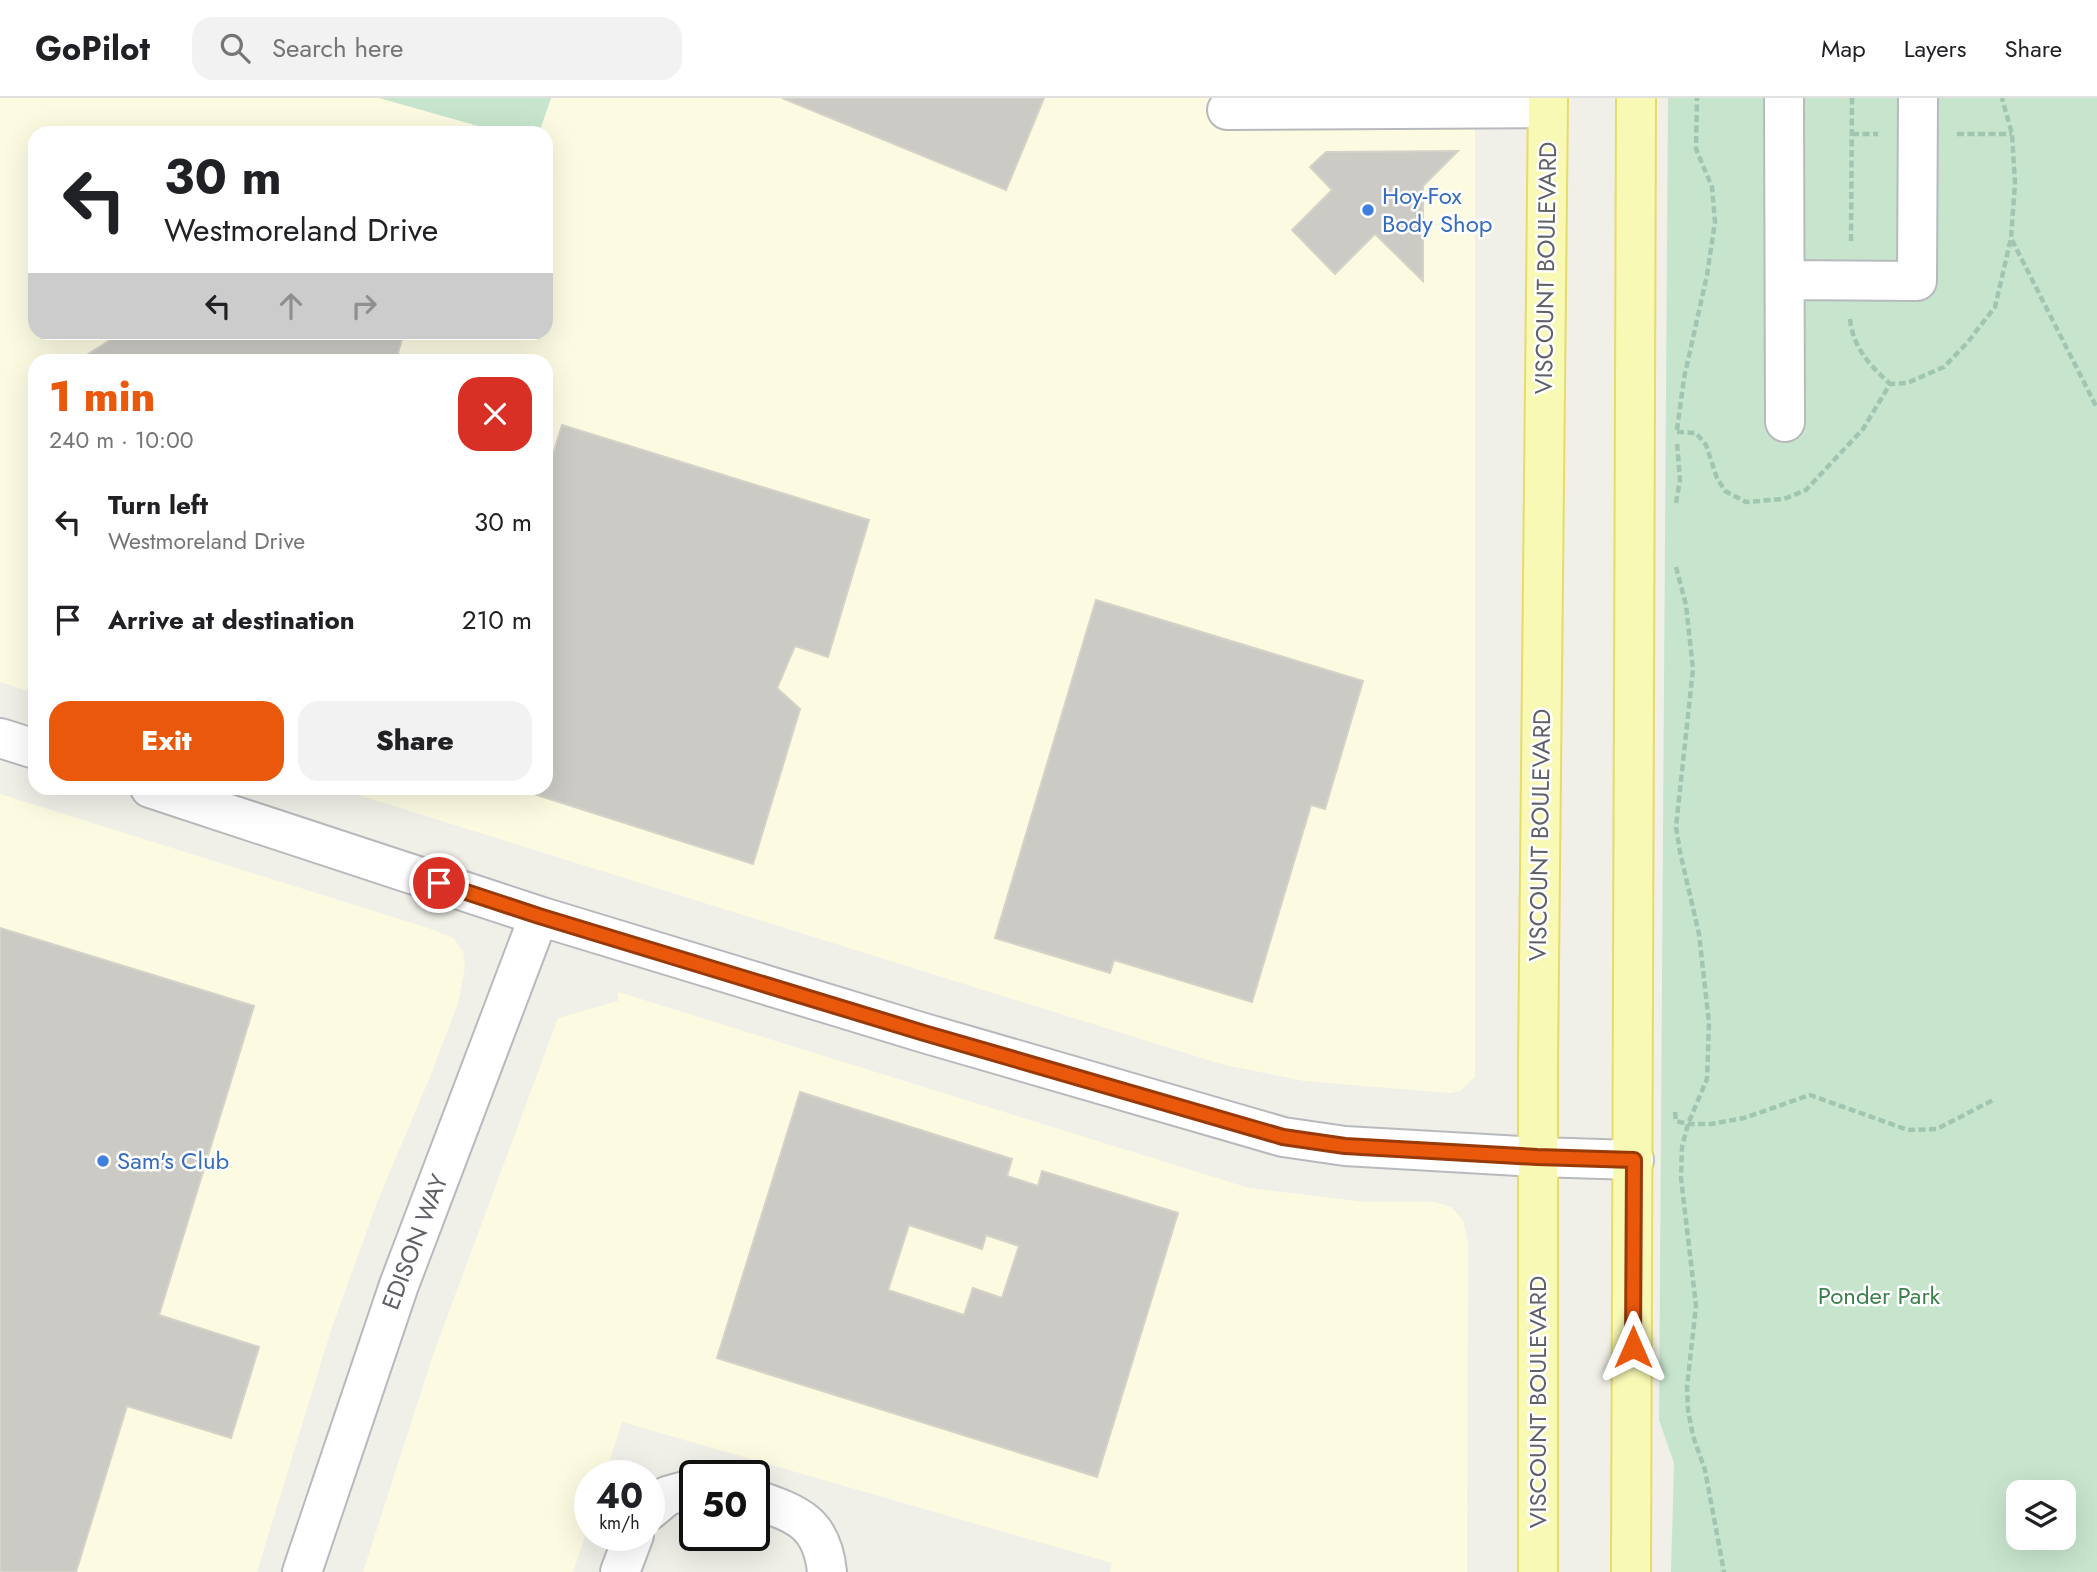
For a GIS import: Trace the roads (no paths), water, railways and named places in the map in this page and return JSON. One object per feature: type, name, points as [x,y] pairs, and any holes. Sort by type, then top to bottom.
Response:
[{"type":"main road","points":[[1631,1572],[1636,98]]},
{"type":"main road","name":"VISCOUNT BOULEVARD","points":[[1538,1572],[1537,1157],[1548,103]]},
{"type":"street","points":[[1784,98],[1785,422]]},
{"type":"street","points":[[1785,280],[1917,281],[1918,98]]},
{"type":"street","points":[[1227,110],[1548,103]]},
{"type":"street","points":[[0,738],[28,747]]},
{"type":"street","points":[[171,795],[539,916],[924,1033],[1283,1137],[1345,1146],[1634,1160]]},
{"type":"street","name":"EDISON WAY","points":[[302,1572],[398,1285],[539,916]]},
{"type":"street","points":[[770,1505],[809,1523],[825,1552],[827,1572]]},
{"type":"street","points":[[620,1572],[628,1551]]},
{"type":"place","name":"Hoy-Fox Body Shop","points":[[1368,210]]},
{"type":"place","name":"Sam's Club","points":[[103,1161]]},
{"type":"park label","name":"Ponder Park","points":[[1879,1296]]}]
